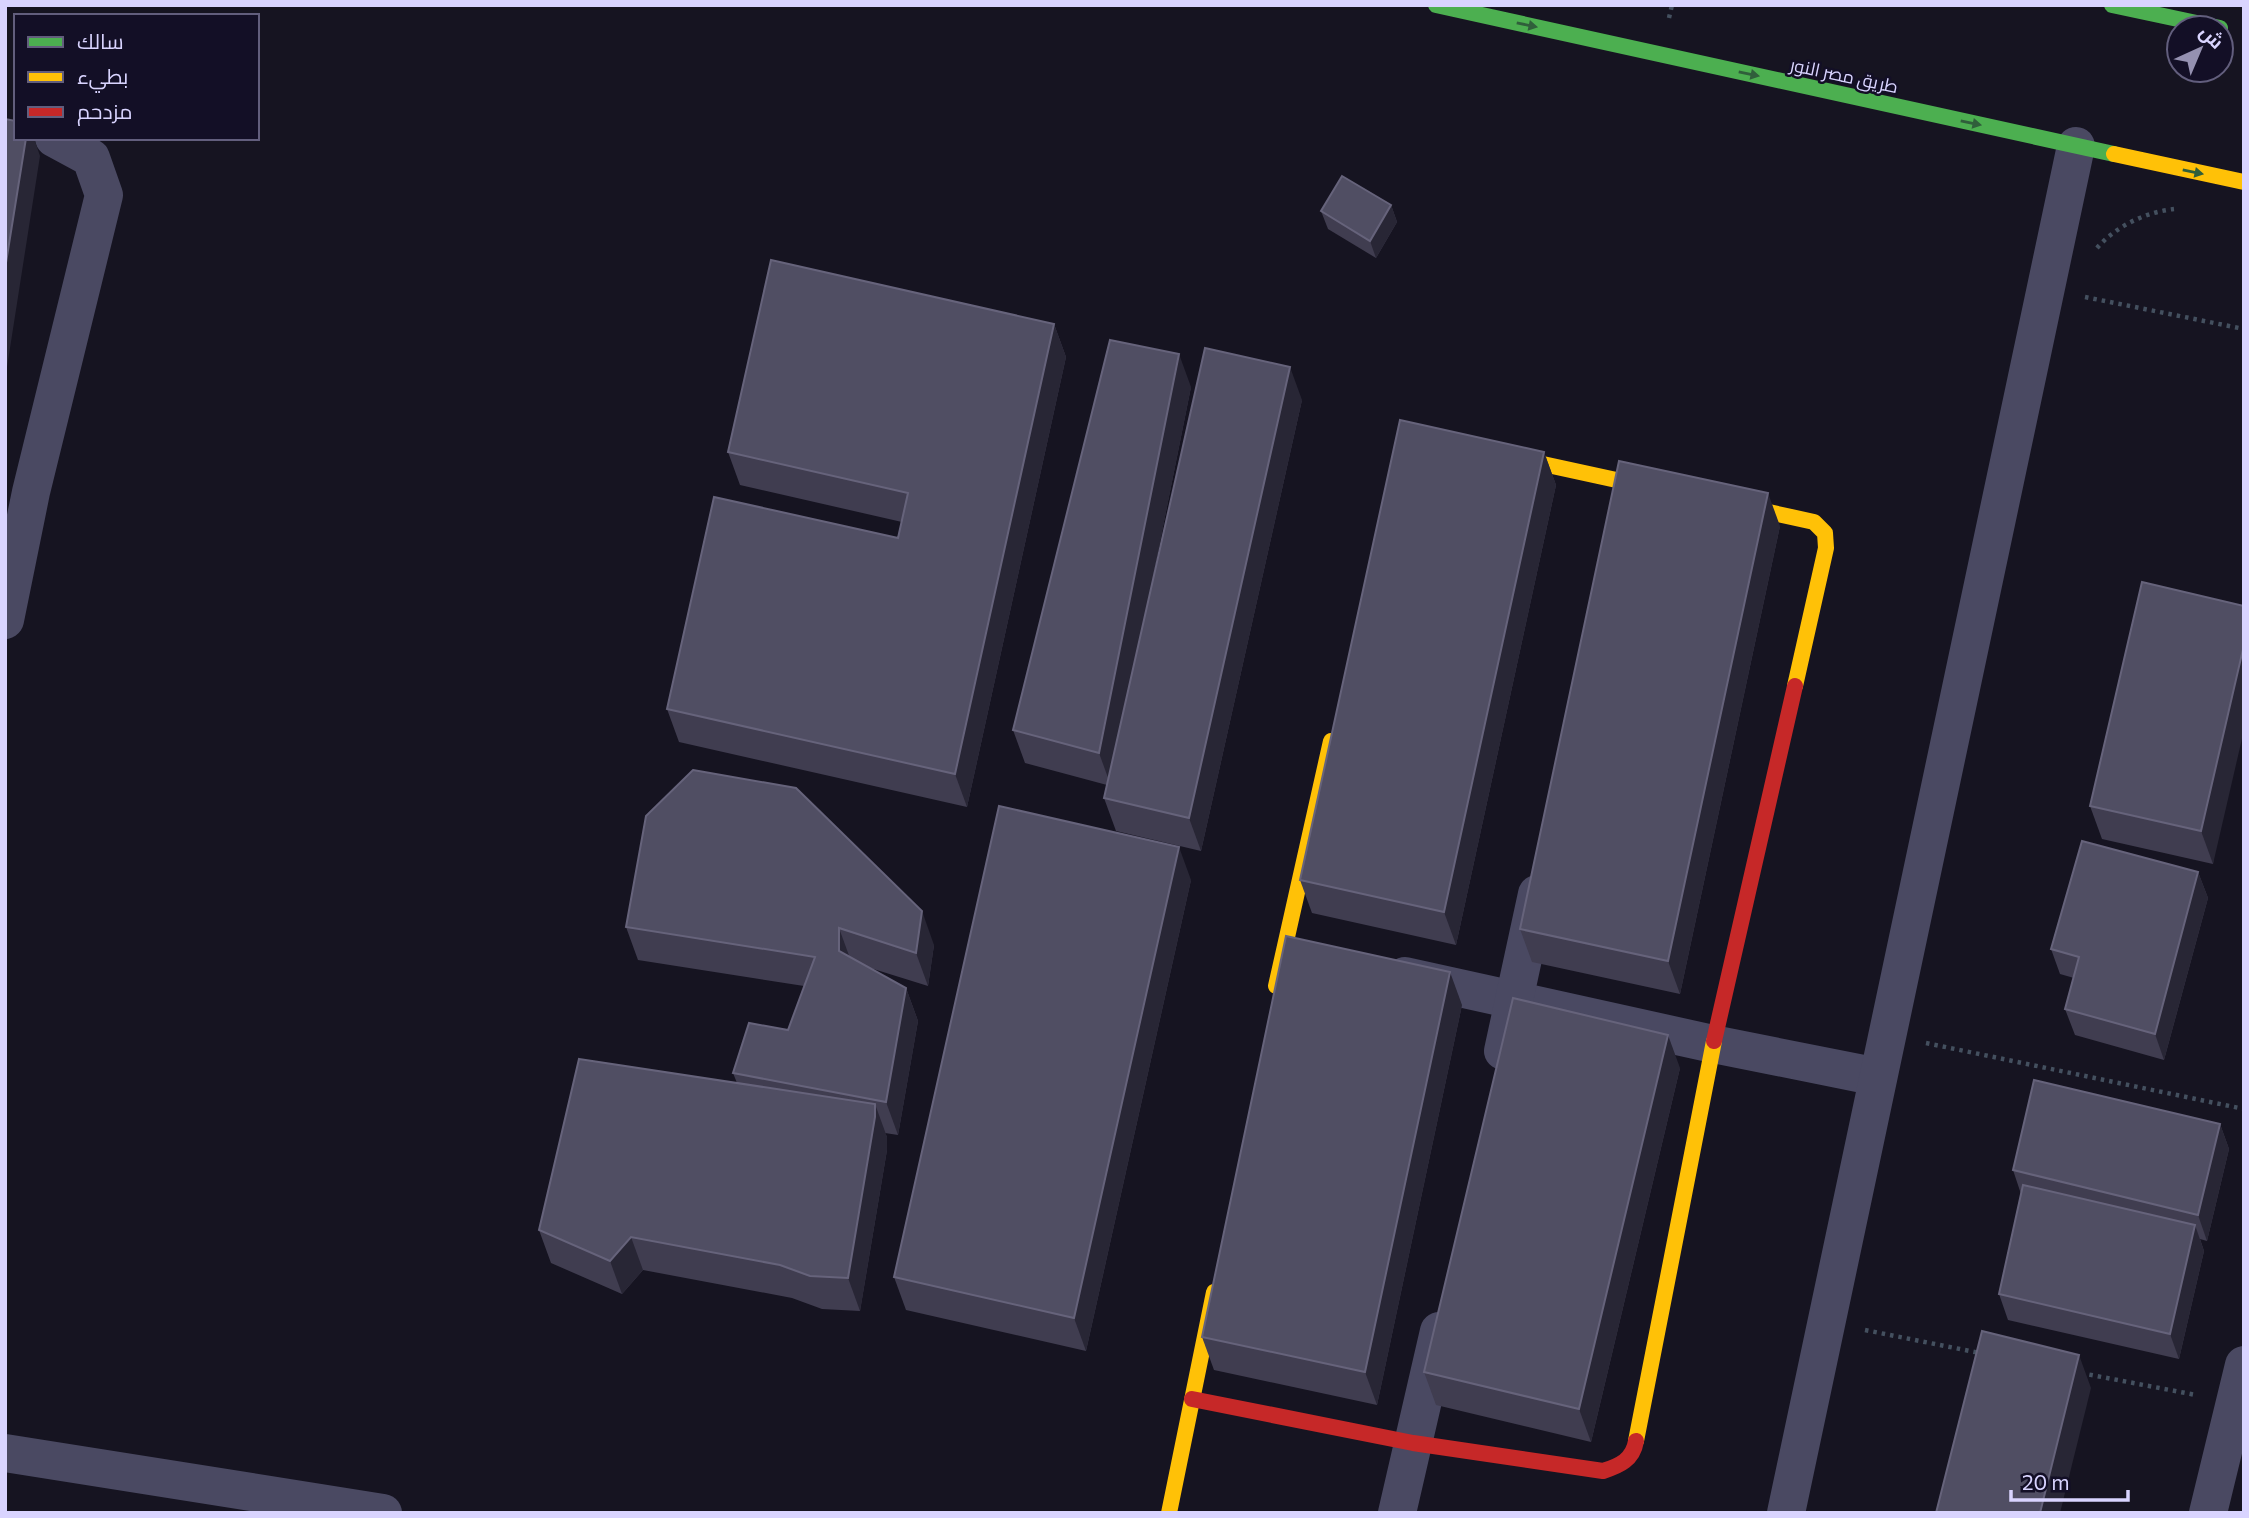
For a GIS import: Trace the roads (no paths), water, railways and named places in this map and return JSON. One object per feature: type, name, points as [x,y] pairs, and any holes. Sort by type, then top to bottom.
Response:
[{"type":"street","name":"طريق مصر النور","points":[[1436,5],[2244,183]]},
{"type":"street","points":[[2112,5],[2165,16]]},
{"type":"street","points":[[5,620],[18,490],[104,195],[91,158],[58,140]]},
{"type":"street","points":[[1786,1513],[2076,146]]},
{"type":"street","points":[[1480,450],[1622,495],[1679,493]]},
{"type":"street","points":[[1192,1398],[1413,1443],[1603,1471],[1622,1465],[1634,1448],[1713,1044],[1826,548],[1825,533],[1814,522],[1706,499]]},
{"type":"street","points":[[1272,1003],[1333,732]]},
{"type":"street","points":[[1497,1080],[1544,863]]},
{"type":"street","points":[[1283,949],[1324,958]]},
{"type":"street","points":[[1365,967],[1713,1044],[1878,1077]]},
{"type":"street","points":[[1170,1513],[1217,1276]]},
{"type":"street","points":[[1397,1513],[1447,1295]]},
{"type":"street","points":[[2208,1513],[2244,1365]]},
{"type":"street","points":[[5,1453],[383,1513]]}]
